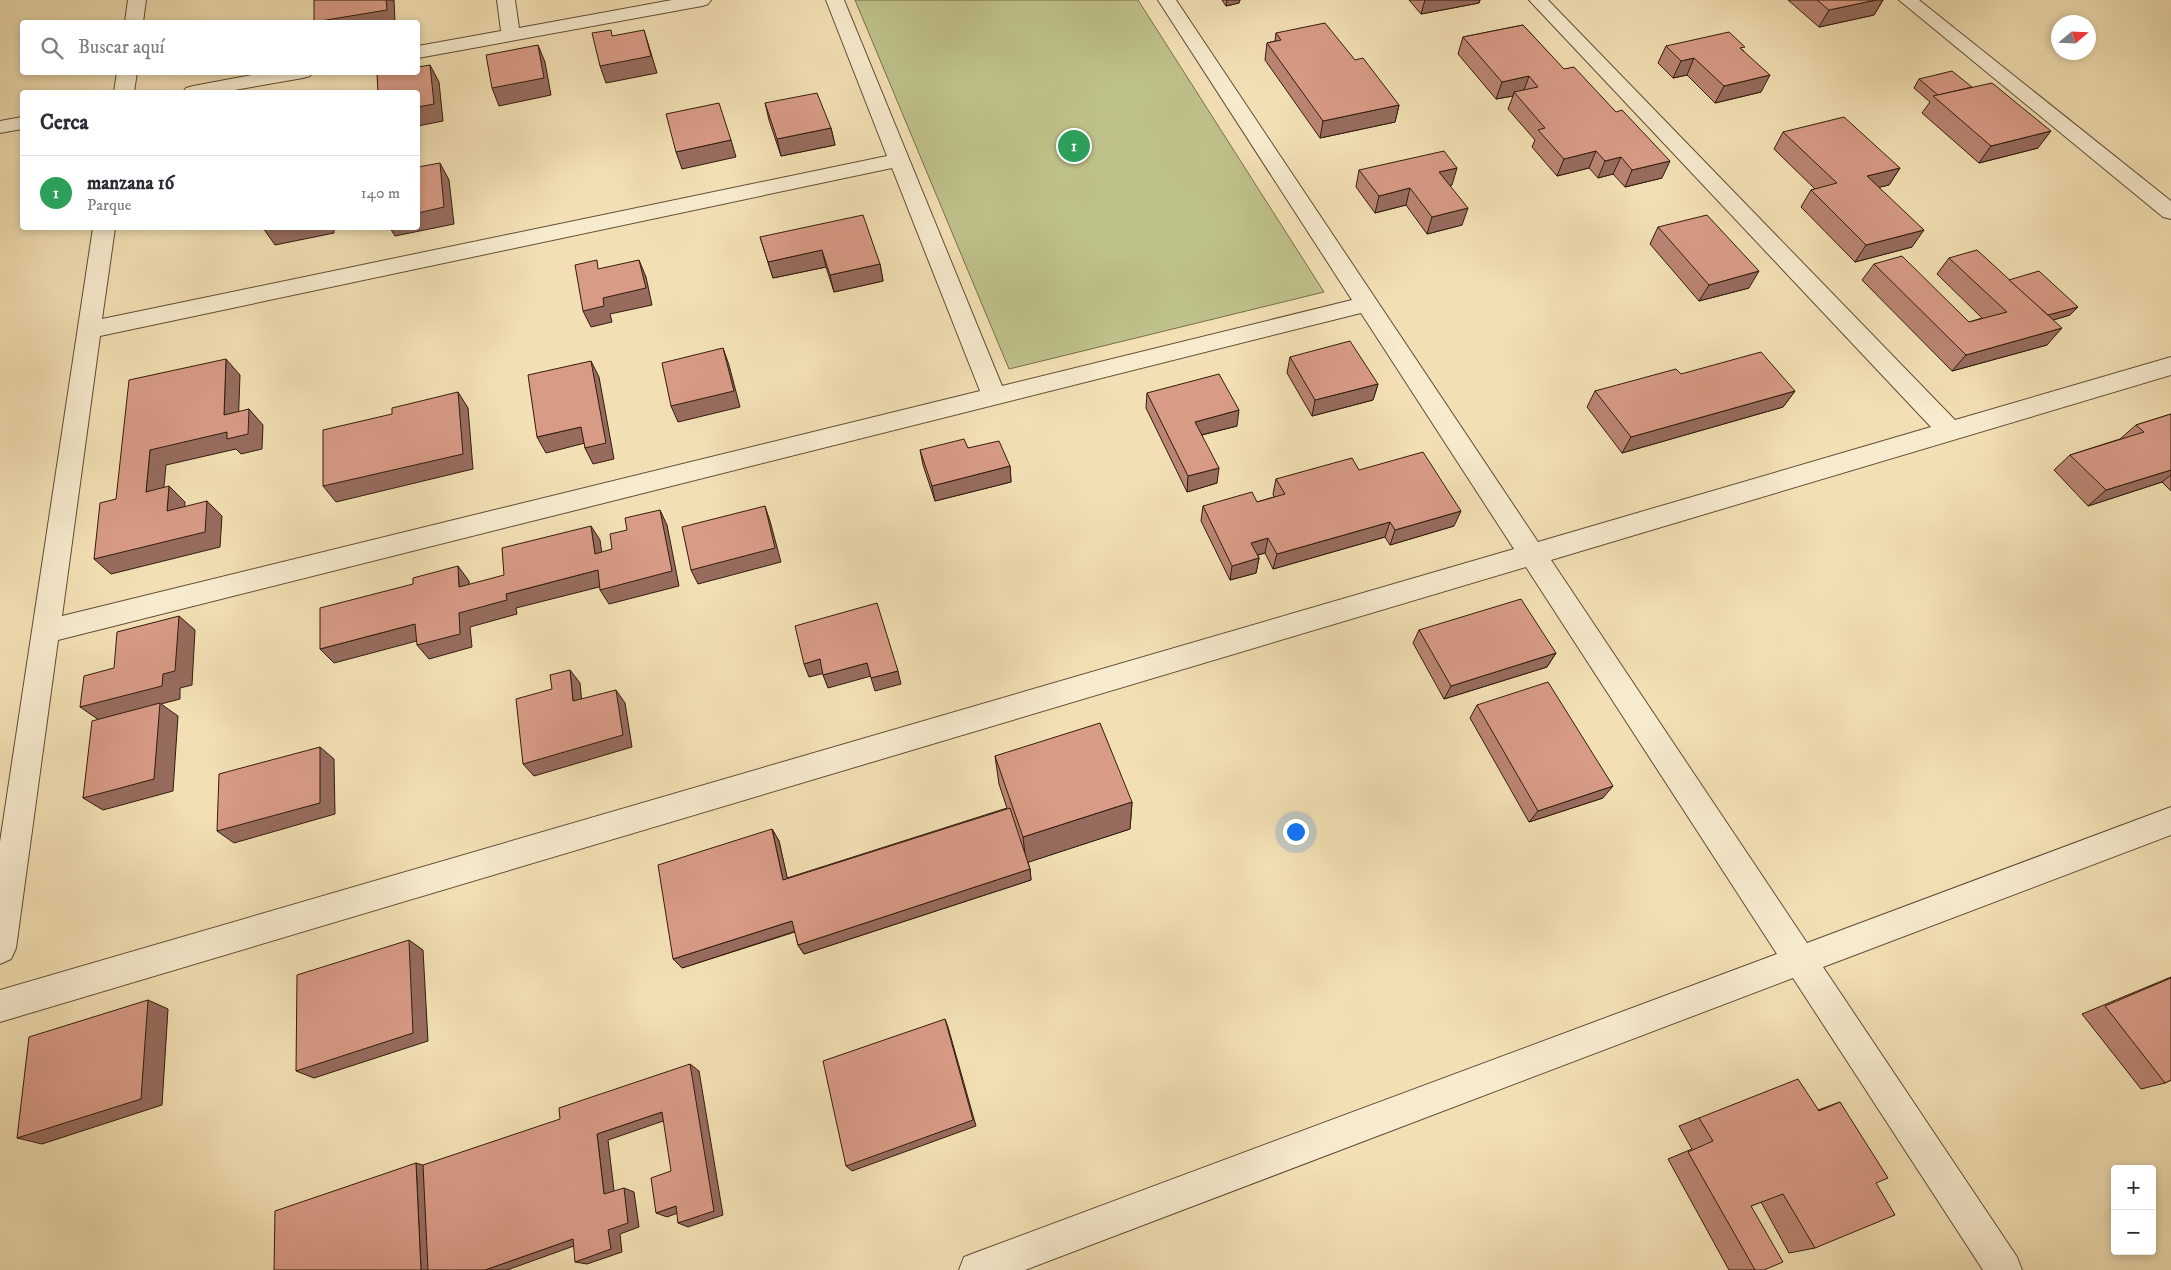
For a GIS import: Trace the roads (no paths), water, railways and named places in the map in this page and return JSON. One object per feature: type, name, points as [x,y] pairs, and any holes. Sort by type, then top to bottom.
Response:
[{"type":"street","points":[[134,20],[137,0]]},
{"type":"street","points":[[506,0],[511,35]]},
{"type":"street","points":[[420,52],[702,0]]},
{"type":"street","points":[[835,0],[994,396]]},
{"type":"street","points":[[1167,0],[2004,1270]]},
{"type":"street","points":[[1538,0],[1950,432]]},
{"type":"street","points":[[1908,0],[2171,212]]},
{"type":"street","points":[[124,90],[127,75]]},
{"type":"street","points":[[204,90],[286,75]]},
{"type":"street","points":[[0,127],[20,123]]},
{"type":"street","points":[[89,330],[899,160]]},
{"type":"street","points":[[0,948],[104,230]]},
{"type":"street","points":[[45,632],[1367,304]]},
{"type":"street","points":[[0,1006],[2171,366]]},
{"type":"street","points":[[977,1270],[2171,821]]},
{"type":"place","name":"manzana 16","points":[[1074,146]]}]
